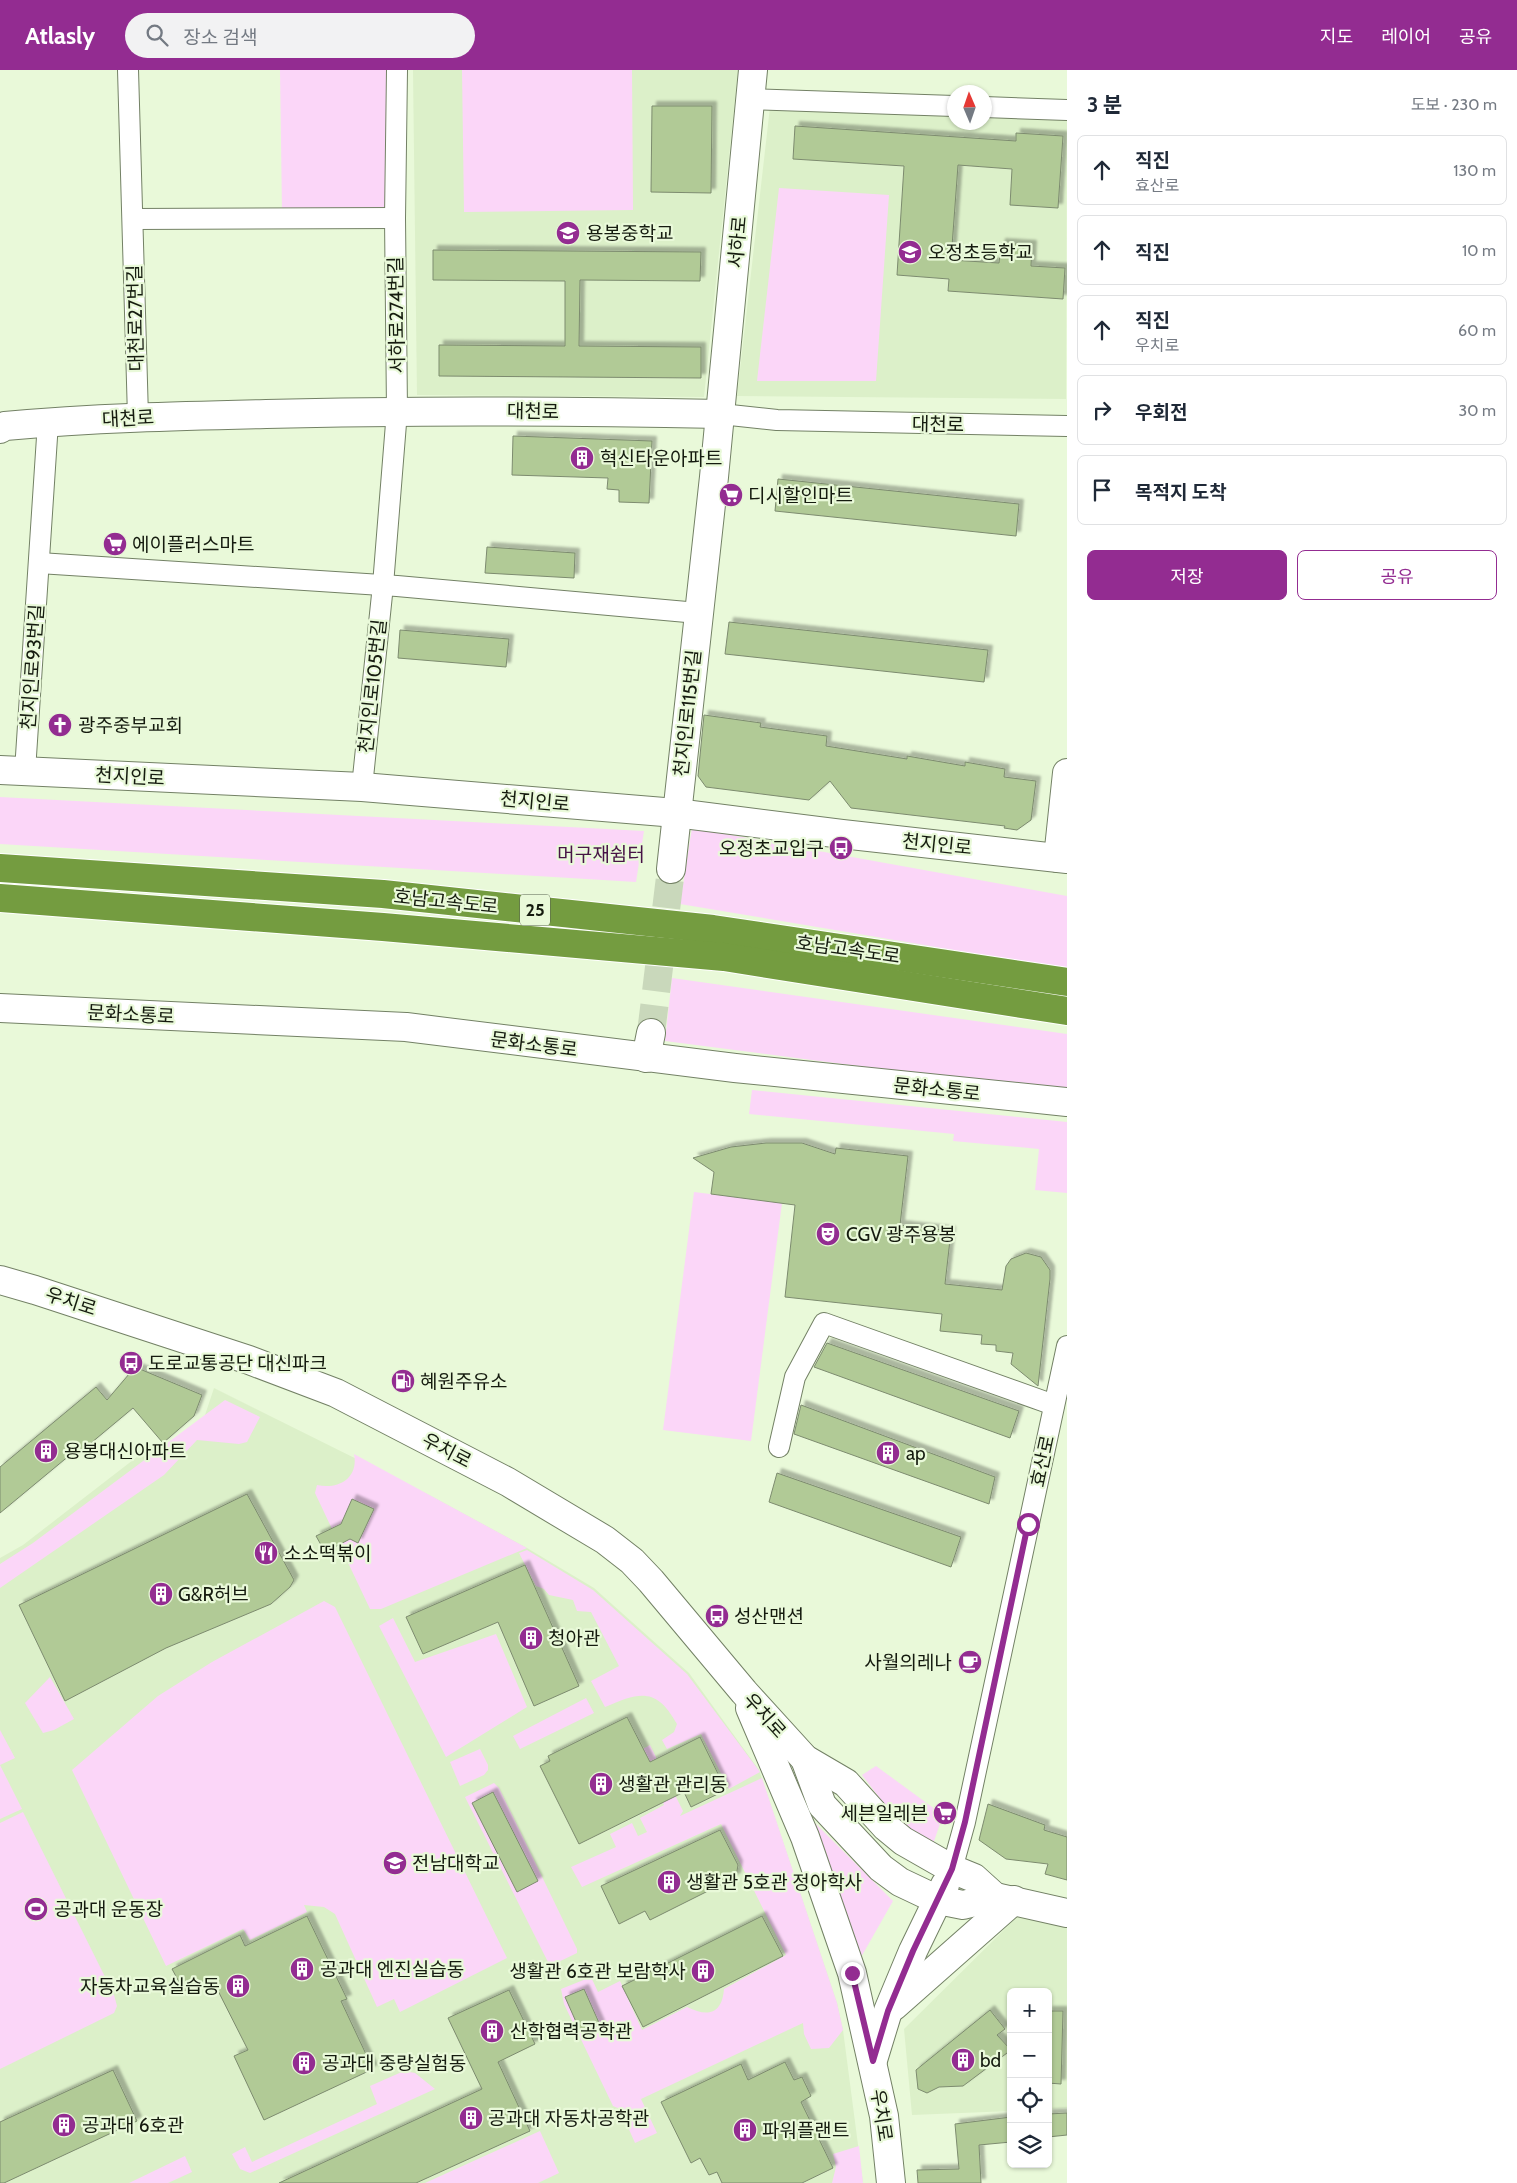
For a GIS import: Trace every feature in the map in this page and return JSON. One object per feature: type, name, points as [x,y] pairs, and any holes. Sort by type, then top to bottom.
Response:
[{"type":"highway","name":"호남고속도로","points":[[0,868],[383,894],[713,929],[1067,982]]},
{"type":"highway","name":"호남고속도로","points":[[0,898],[383,927],[724,957],[1067,1011]]},
{"type":"street","name":"대천로27번길","points":[[128,70],[138,417]]},
{"type":"street","name":"서하로274번길","points":[[397,70],[395,218],[397,411]]},
{"type":"street","name":"서하로","points":[[721,414],[753,70]]},
{"type":"street","points":[[750,99],[947,106]]},
{"type":"street","points":[[992,107],[1067,110]]},
{"type":"street","points":[[133,219],[395,218]]},
{"type":"street","name":"대천로","points":[[0,429],[5,426],[48,422],[138,417],[397,411],[721,414],[777,420],[1067,426]]},
{"type":"street","name":"천지인로105번길","points":[[362,787],[397,411]]},
{"type":"street","name":"천지인로115번길","points":[[670,868],[721,414]]},
{"type":"street","name":"천지인로93번길","points":[[13,770],[39,563],[48,422]]},
{"type":"street","points":[[39,563],[382,585],[698,613]]},
{"type":"street","name":"천지인로","points":[[13,770],[362,787],[676,813],[842,834],[1063,858]]},
{"type":"street","points":[[1063,858],[1067,773]]},
{"type":"street","name":"문화소통로","points":[[0,1008],[406,1027],[649,1045],[1067,1102]]},
{"type":"street","name":"우치로","points":[[0,1280],[240,1357],[336,1393],[508,1482],[605,1540],[632,1561],[651,1581],[744,1692],[805,1759],[846,1783],[886,1827],[903,1841],[952,1869],[974,1878],[1005,1899]]},
{"type":"street","points":[[779,1447],[795,1377],[824,1323],[1054,1404]]},
{"type":"street","name":"효산로","points":[[952,1869],[967,1813],[1067,1346]]},
{"type":"street","points":[[744,1692],[804,1837],[852,1973],[873,2061]]},
{"type":"street","name":"우치로","points":[[805,1759],[822,1804],[851,1838],[881,1868],[900,1882],[938,1900],[913,1951],[888,2011],[873,2061],[884,2116],[891,2183]]},
{"type":"street","points":[[952,1869],[938,1900],[964,1905],[1005,1899],[1067,1913]]},
{"type":"street","points":[[888,2011],[1005,1899]]},
{"type":"shaded area","name":"용봉중학교","points":[[413,70],[738,70],[704,397],[417,395]]},
{"type":"shaded area","name":"오정초등학교","points":[[770,107],[947,115],[947,130],[992,130],[992,116],[1067,120],[1066,399],[737,396]]},
{"type":"shaded area","name":"전남대학교","points":[[214,1388],[431,1496],[527,1548],[594,1588],[689,1673],[759,1770],[837,2003],[843,2030],[863,2183],[0,2183],[0,1558],[23,1545],[155,1443],[162,1453],[204,1418]]},
{"type":"shaded area","points":[[1020,1914],[1067,1927],[1067,2108],[1052,2109],[1052,1988],[1007,1988],[1007,2111],[912,2115],[904,2029]]},
{"type":"green space","points":[[280,70],[391,70],[390,204],[380,214],[282,213]]},
{"type":"green space","points":[[462,70],[632,70],[633,210],[464,212]]},
{"type":"green space","points":[[779,188],[889,195],[876,381],[757,381]]},
{"type":"green space","name":"머구재쉼터","points":[[0,797],[644,831],[636,882],[0,844]]},
{"type":"green space","points":[[692,828],[1067,896],[1067,969],[680,904]]},
{"type":"green space","points":[[672,978],[1067,1034],[1067,1093],[665,1041]]},
{"type":"green space","points":[[752,1090],[1067,1122],[1067,1193],[1035,1190],[1039,1149],[953,1141],[954,1134],[749,1114]]},
{"type":"green space","points":[[694,1192],[782,1203],[751,1441],[663,1430]]},
{"type":"green space","points":[[225,1400],[260,1417],[247,1442],[239,1444],[197,1440],[164,1475],[0,1588],[0,1564],[33,1543]]},
{"type":"green space","points":[[354,1454],[527,1548],[381,1609],[370,1609],[315,1493],[317,1485],[332,1486],[339,1484],[350,1476],[355,1462]]},
{"type":"green space","points":[[527,1550],[593,1590],[687,1674],[760,1772],[729,1789],[701,1734],[667,1749],[662,1740],[674,1732],[677,1724],[670,1712],[655,1699],[647,1696],[638,1696],[605,1707],[591,1681],[619,1666],[591,1612],[577,1611],[573,1600],[549,1595],[544,1589],[536,1586],[519,1553]]},
{"type":"green space","points":[[324,1601],[335,1607],[507,1958],[400,2012],[394,1999],[377,2007],[335,1914],[324,1907],[304,1905],[307,1912],[250,1940],[243,1929],[166,1966],[72,1770],[158,1696],[212,1662]]},
{"type":"green space","points":[[393,1618],[415,1662],[496,1634],[527,1707],[446,1757],[379,1626]]},
{"type":"green space","points":[[50,1677],[74,1719],[54,1730],[43,1733],[25,1703]]},
{"type":"green space","points":[[586,1698],[594,1713],[520,1749],[513,1736]]},
{"type":"green space","points":[[0,1730],[15,1758],[0,1765]]},
{"type":"green space","points":[[650,1745],[683,1811],[680,1816],[762,1778],[837,2003],[843,2030],[829,2048],[811,2049],[804,2034],[803,2023],[641,2099],[657,2133],[635,2143],[620,2109],[613,2106],[564,2004],[561,1989],[591,1977],[598,1992],[620,1981],[642,2030],[687,2007],[701,2012],[712,2012],[720,2004],[724,1989],[786,1955],[721,1824],[582,1887],[571,1867],[616,1847],[610,1834],[632,1823],[638,1836],[647,1832],[640,1818],[664,1805],[639,1751]]},
{"type":"green space","points":[[480,1749],[488,1765],[488,1770],[484,1775],[460,1786],[450,1762]]},
{"type":"green space","points":[[0,1765],[22,1809],[0,1819]]},
{"type":"green space","points":[[876,1766],[943,1815],[931,1850],[908,1835],[862,1775]]},
{"type":"green space","points":[[773,1781],[893,1901],[852,1973]]},
{"type":"green space","points":[[494,1783],[499,1788],[577,1949],[577,1953],[550,1966],[465,1797]]},
{"type":"green space","name":"공과대 운동장","points":[[23,1812],[114,1995],[117,2006],[114,2013],[0,2069],[0,1823]]},
{"type":"green space","points":[[404,2071],[415,2073],[435,2089],[250,2173],[240,2169],[232,2154],[245,2147],[252,2162],[377,2104],[370,2086]]},
{"type":"green space","points":[[540,2131],[559,2173],[538,2183],[425,2183]]},
{"type":"green space","points":[[859,2146],[863,2183],[832,2183],[836,2167],[833,2154]]},
{"type":"green space","points":[[185,2156],[192,2172],[168,2183],[129,2183]]},
{"type":"building","points":[[652,106],[712,106],[711,193],[651,192]]},
{"type":"building","points":[[795,126],[1016,141],[1016,133],[1063,136],[1058,208],[1010,205],[1012,169],[958,165],[951,260],[999,263],[1001,243],[1032,245],[1031,266],[1065,268],[1063,299],[948,291],[949,279],[897,275],[904,166],[793,159]]},
{"type":"building","points":[[433,250],[701,252],[700,281],[580,280],[579,346],[701,347],[701,378],[439,376],[439,345],[565,346],[565,281],[433,280]]},
{"type":"building","name":"혁신타운아파트","points":[[513,436],[652,441],[649,503],[619,502],[619,490],[607,489],[608,478],[512,475]]},
{"type":"building","points":[[778,479],[1019,504],[1016,536],[775,511]]},
{"type":"building","points":[[487,547],[575,553],[574,578],[485,573]]},
{"type":"building","points":[[729,622],[988,650],[984,682],[725,654]]},
{"type":"building","points":[[400,630],[509,639],[506,667],[398,658]]},
{"type":"building","points":[[704,715],[761,723],[760,727],[827,736],[826,746],[907,759],[907,756],[965,766],[965,762],[1005,769],[1004,777],[1036,781],[1031,820],[1017,830],[1004,828],[1005,826],[851,808],[830,781],[809,800],[706,787],[698,776]]},
{"type":"building","points":[[766,1143],[802,1143],[835,1154],[836,1148],[908,1156],[900,1225],[951,1231],[945,1284],[1002,1290],[1006,1266],[1011,1259],[1026,1253],[1041,1257],[1050,1270],[1050,1279],[1038,1386],[1011,1364],[1013,1353],[996,1351],[996,1345],[981,1344],[982,1335],[940,1331],[942,1314],[785,1297],[795,1205],[711,1194],[714,1172],[693,1158],[731,1147]]},
{"type":"building","name":"ap","points":[[827,1343],[1019,1411],[1010,1438],[814,1367]]},
{"type":"building","points":[[135,1367],[202,1395],[194,1416],[163,1443],[133,1408],[79,1453],[76,1450],[0,1513],[0,1467],[96,1387],[107,1400]]},
{"type":"building","name":"ap","points":[[801,1405],[995,1477],[989,1504],[794,1434]]},
{"type":"building","name":"ap","points":[[777,1473],[961,1537],[951,1567],[769,1502]]},
{"type":"building","name":"G&R허브","points":[[247,1494],[294,1580],[290,1587],[271,1604],[166,1648],[65,1701],[19,1605]]},
{"type":"building","points":[[352,1499],[374,1509],[358,1543],[350,1539],[325,1552],[316,1536],[341,1524]]},
{"type":"building","name":"청아관","points":[[525,1565],[579,1686],[534,1706],[498,1622],[423,1654],[406,1617]]},
{"type":"building","name":"생활관 관리동","points":[[627,1717],[650,1762],[700,1737],[726,1790],[691,1807],[684,1792],[579,1844],[540,1766],[550,1761],[548,1756]]},
{"type":"building","points":[[493,1792],[538,1881],[517,1892],[472,1803]]},
{"type":"building","points":[[988,1804],[1045,1825],[1044,1830],[1067,1837],[1067,1880],[1045,1874],[1048,1864],[1006,1859],[979,1840]]},
{"type":"building","name":"생활관 5호관 정아학사","points":[[720,1830],[738,1865],[736,1877],[650,1920],[645,1911],[619,1924],[601,1886]]},
{"type":"building","points":[[307,1916],[347,1999],[341,2001],[373,2069],[264,2120],[234,2056],[248,2050],[211,1977],[184,1991],[172,1969],[240,1935],[245,1946]]},
{"type":"building","name":"생활관 6호관 보람학사","points":[[762,1916],[783,1956],[643,2027],[622,1986]]},
{"type":"building","points":[[584,1989],[600,2025],[581,2033],[565,1997]]},
{"type":"building","name":"공과대 자동차공학관","points":[[509,1990],[535,2044],[498,2062],[530,2131],[416,2183],[279,2183],[482,2089],[448,2018]]},
{"type":"building","name":"bd","points":[[990,2010],[1005,2029],[997,2035],[1007,2046],[1007,2053],[963,2086],[939,2087],[927,2093],[918,2089],[916,2070]]},
{"type":"building","name":"bd","points":[[1052,2011],[1063,2011],[1061,2084],[1052,2083]]},
{"type":"building","name":"파워플랜트","points":[[785,2062],[794,2080],[802,2077],[811,2096],[801,2102],[833,2168],[802,2183],[722,2183],[717,2172],[709,2175],[700,2158],[691,2163],[661,2102],[741,2064],[748,2080]]},
{"type":"building","name":"공과대 6호관","points":[[113,2070],[137,2121],[4,2183],[0,2183],[0,2122]]},
{"type":"building","points":[[1067,2113],[1067,2135],[1052,2137],[1052,2114]]},
{"type":"building","points":[[1007,2118],[1007,2142],[979,2145],[981,2183],[918,2183],[917,2170],[959,2169],[955,2124]]},
{"type":"tunnel","points":[[651,1033],[671,869]]},
{"type":"place","name":"용봉중학교","points":[[568,233]]},
{"type":"place","name":"오정초등학교","points":[[910,252]]},
{"type":"place","name":"혁신타운아파트","points":[[582,458]]},
{"type":"place","name":"디시할인마트","points":[[731,495]]},
{"type":"place","name":"에이플러스마트","points":[[115,544]]},
{"type":"place","name":"광주중부교회","points":[[60,725]]},
{"type":"place","name":"오정초교입구","points":[[841,848]]},
{"type":"place","name":"CGV 광주용봉","points":[[828,1234]]},
{"type":"place","name":"도로교통공단 대신파크","points":[[131,1363]]},
{"type":"place","name":"혜원주유소","points":[[403,1381]]},
{"type":"place","name":"용봉대신아파트","points":[[46,1451]]},
{"type":"place","name":"ap","points":[[888,1453]]},
{"type":"place","name":"소소떡볶이","points":[[266,1553]]},
{"type":"place","name":"G&R허브","points":[[161,1594]]},
{"type":"place","name":"성산맨션","points":[[717,1616]]},
{"type":"place","name":"청아관","points":[[531,1638]]},
{"type":"place","name":"사월의레나","points":[[970,1662]]},
{"type":"place","name":"생활관 관리동","points":[[601,1784]]},
{"type":"place","name":"세븐일레븐","points":[[945,1813]]},
{"type":"place","name":"전남대학교","points":[[395,1863]]},
{"type":"place","name":"생활관 5호관 정아학사","points":[[669,1882]]},
{"type":"place","name":"공과대 운동장","points":[[36,1909]]},
{"type":"place","name":"공과대 엔진실습동","points":[[302,1969]]},
{"type":"place","name":"생활관 6호관 보람학사","points":[[703,1971]]},
{"type":"place","name":"자동차교육실습동","points":[[238,1986]]},
{"type":"place","name":"산학협력공학관","points":[[492,2031]]},
{"type":"place","name":"bd","points":[[963,2060]]},
{"type":"place","name":"공과대 중량실험동","points":[[304,2063]]},
{"type":"place","name":"공과대 자동차공학관","points":[[471,2118]]},
{"type":"place","name":"공과대 6호관","points":[[64,2125]]},
{"type":"place","name":"파워플랜트","points":[[745,2130]]},
{"type":"route","points":[[852,1973],[873,2061],[888,2011],[913,1951],[928,1923],[952,1869],[965,1822],[1028,1524]]}]
